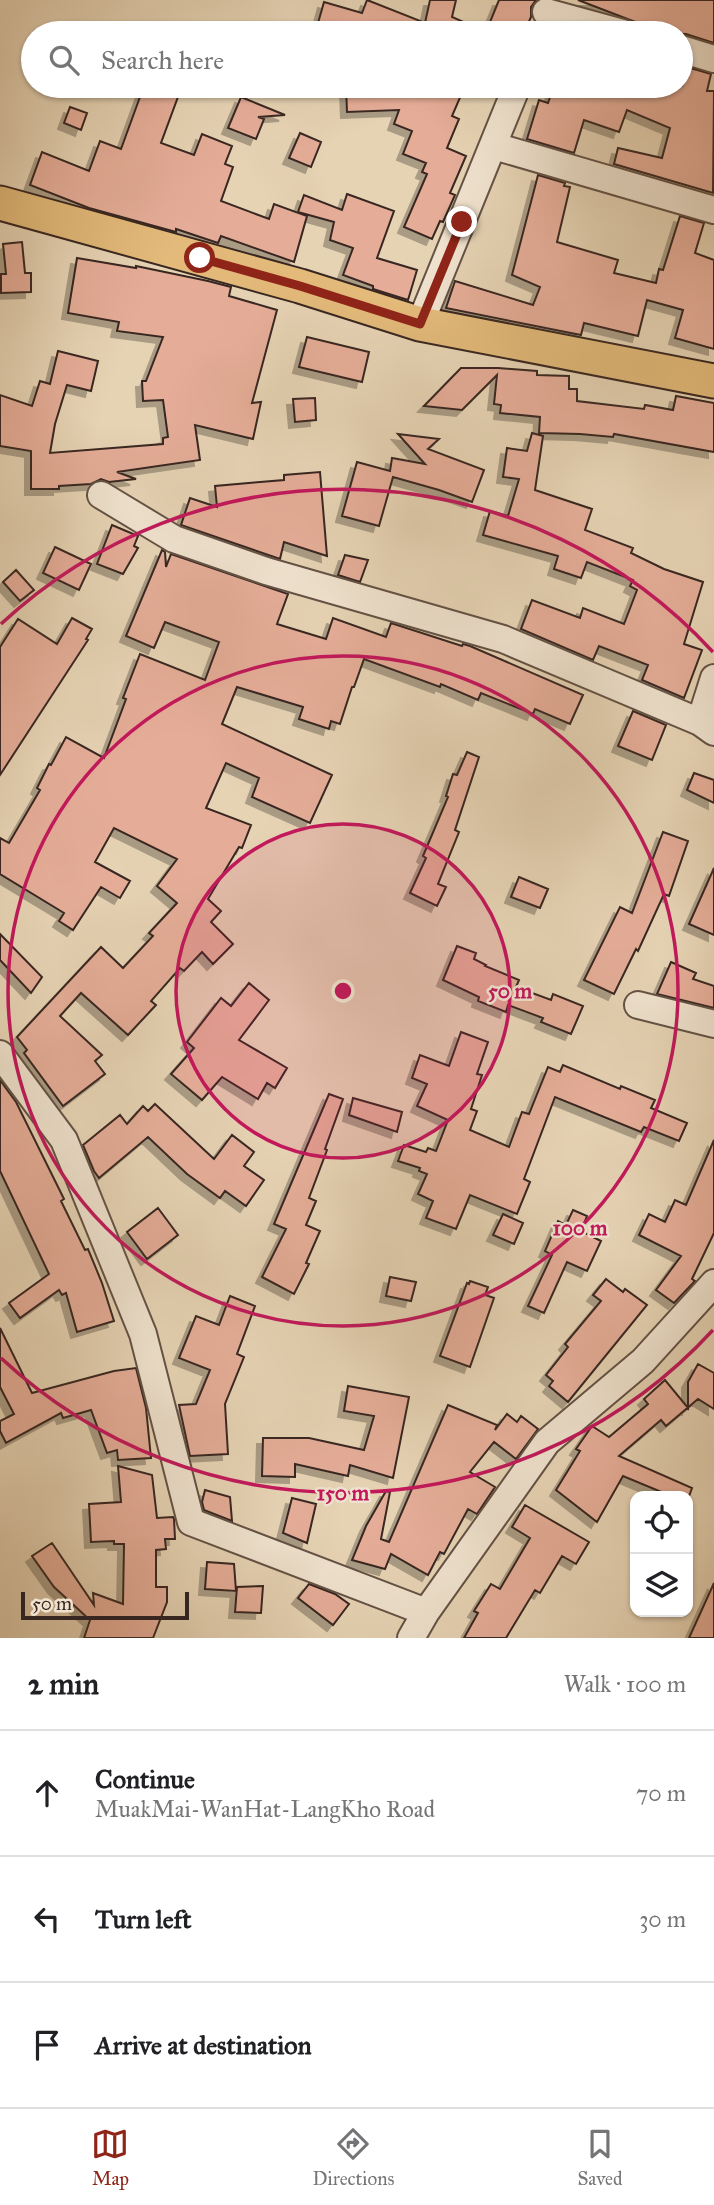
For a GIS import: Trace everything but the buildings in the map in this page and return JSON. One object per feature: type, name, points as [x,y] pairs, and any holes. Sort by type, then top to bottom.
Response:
[{"type":"main road","points":[[0,202],[300,286],[420,324],[714,380]]},
{"type":"street","points":[[545,15],[571,21]]},
{"type":"street","points":[[693,53],[714,59]]},
{"type":"street","points":[[420,324],[512,98]]},
{"type":"street","points":[[494,146],[714,210]]},
{"type":"street","points":[[101,495],[174,539],[266,571],[503,639],[707,727],[714,678]]},
{"type":"street","points":[[638,1005],[714,1024]]},
{"type":"street","points":[[0,1054],[64,1140],[133,1308],[143,1334],[191,1522],[426,1612]]},
{"type":"street","points":[[411,1638],[426,1612],[547,1442],[643,1362],[714,1283]]},
{"type":"route","points":[[200,258],[420,324],[462,222]]}]
